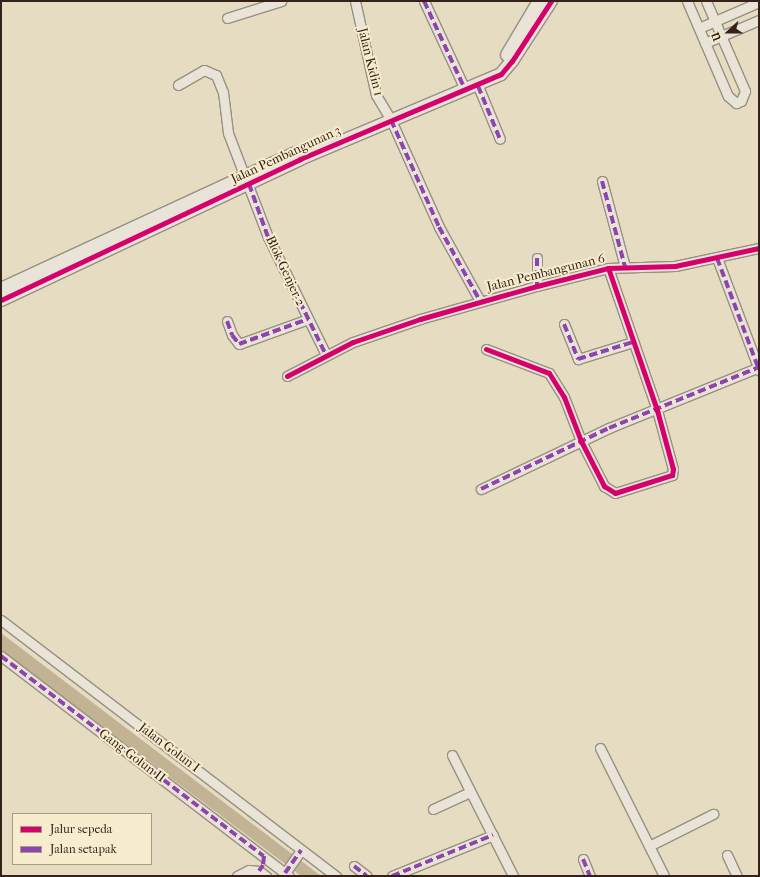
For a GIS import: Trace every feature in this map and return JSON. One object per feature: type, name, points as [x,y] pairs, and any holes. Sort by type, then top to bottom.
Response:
[{"type":"street","points":[[227,18],[281,1]]},
{"type":"street","name":"Jalan Kidin 1","points":[[355,1],[376,95],[389,117],[439,227],[480,301]]},
{"type":"street","points":[[424,1],[463,85]]},
{"type":"street","name":"Jalan Pembangunan 3","points":[[1,289],[247,179],[463,85],[496,68],[504,60],[539,1]]},
{"type":"street","name":"Jalan Pembangunan 3","points":[[389,117],[478,86],[501,74],[512,61],[552,1]]},
{"type":"street","points":[[687,1],[728,96],[736,103],[741,101],[745,92],[706,1]]},
{"type":"street","points":[[699,28],[759,2]]},
{"type":"street","points":[[705,43],[759,20]]},
{"type":"street","name":"Blok Genjer 2","points":[[178,85],[204,70],[216,75],[223,92],[228,133],[247,179],[268,237],[326,355]]},
{"type":"street","points":[[478,86],[500,139]]},
{"type":"street","name":"Jalan Pembangunan 3","points":[[1,300],[247,179]]},
{"type":"street","points":[[602,181],[625,267]]},
{"type":"street","name":"Jalan Pembangunan 6","points":[[287,376],[326,355],[361,340],[480,301],[608,268],[675,266],[759,248]]},
{"type":"street","points":[[537,258],[537,286]]},
{"type":"street","points":[[481,489],[581,441],[759,368],[717,258]]},
{"type":"street","points":[[486,349],[549,373],[564,397],[581,441],[604,486],[614,493],[672,475],[673,469],[657,410],[608,268]]},
{"type":"street","points":[[227,321],[232,335],[239,344],[308,319]]},
{"type":"street","points":[[564,324],[578,359],[633,342]]},
{"type":"street","name":"Jalan Golun I","points":[[1,620],[300,851],[336,876]]},
{"type":"street","name":"Gang Golun II","points":[[1,656],[287,872]]},
{"type":"street","points":[[600,748],[664,876]]},
{"type":"street","points":[[452,755],[513,876]]},
{"type":"street","points":[[433,809],[470,792]]},
{"type":"street","points":[[649,846],[713,814]]},
{"type":"street","points":[[392,876],[493,835]]},
{"type":"street","points":[[287,872],[300,851]]},
{"type":"street","points":[[727,855],[737,876]]},
{"type":"street","points":[[238,876],[249,870],[262,873],[264,856]]},
{"type":"street","points":[[582,859],[590,876]]},
{"type":"street","points":[[354,866],[367,876]]},
{"type":"shaded area","points":[[1,633],[321,876],[301,876],[1,650]]},
{"type":"marked path","points":[[424,1],[463,85]]},
{"type":"marked path","points":[[478,86],[500,139]]},
{"type":"marked path","points":[[391,120],[439,227],[480,301]]},
{"type":"marked path","points":[[602,181],[625,267]]},
{"type":"marked path","points":[[249,184],[268,237],[326,355]]},
{"type":"marked path","points":[[537,258],[537,286]]},
{"type":"marked path","points":[[717,258],[759,370]]},
{"type":"marked path","points":[[227,321],[232,335],[239,344],[308,319]]},
{"type":"marked path","points":[[564,324],[578,359],[633,342]]},
{"type":"marked path","points":[[481,489],[609,428],[759,367]]},
{"type":"marked path","points":[[1,656],[264,856],[263,865],[259,871]]},
{"type":"marked path","points":[[392,876],[493,835]]},
{"type":"marked path","points":[[285,873],[301,850]]},
{"type":"marked path","points":[[583,859],[590,876]]},
{"type":"marked path","points":[[354,866],[367,876]]},
{"type":"cycle path","points":[[1,300],[300,159],[501,74],[512,61],[551,1]]},
{"type":"cycle path","points":[[287,376],[353,342],[420,319],[537,286],[608,268],[675,266],[759,248]]},
{"type":"cycle path","points":[[486,349],[549,373],[564,397],[581,441],[604,486],[615,493],[672,475],[673,469],[657,410],[608,268]]}]
